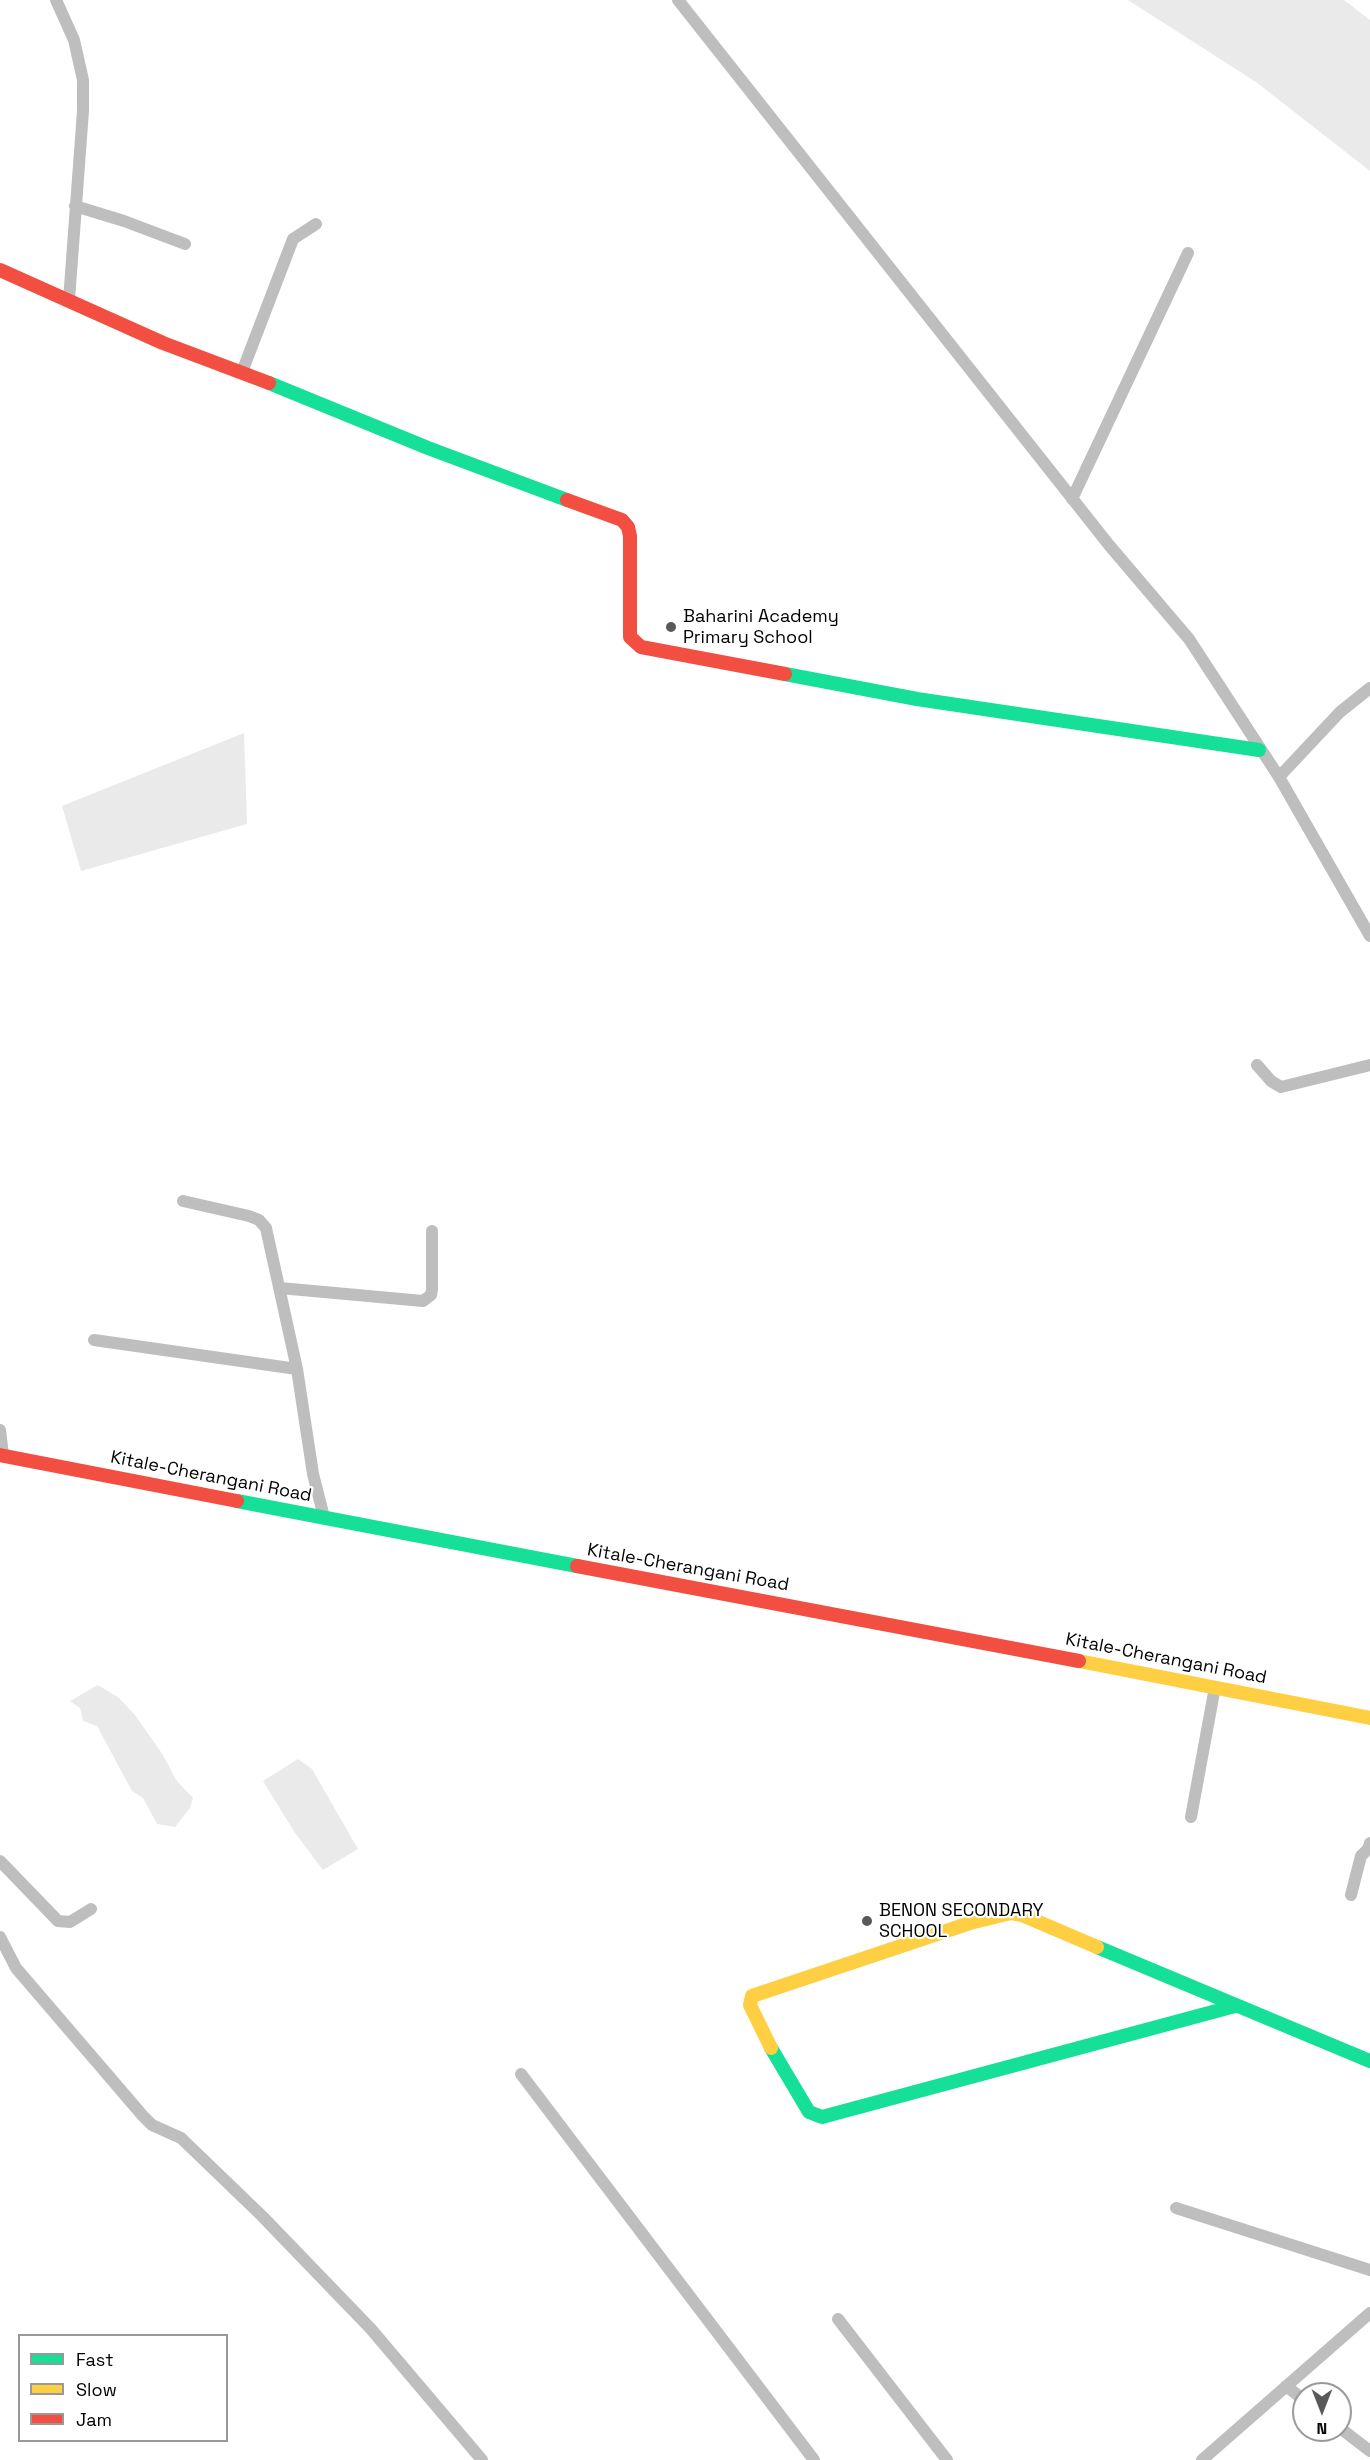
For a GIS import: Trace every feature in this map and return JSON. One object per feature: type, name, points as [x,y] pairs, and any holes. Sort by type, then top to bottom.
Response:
[{"type":"street","points":[[56,0],[74,40],[83,80],[83,111],[69,300]]},
{"type":"street","points":[[678,0],[1072,499],[1189,639],[1216,678],[1259,750],[1279,777],[1370,936]]},
{"type":"street","points":[[75,206],[124,221],[185,244]]},
{"type":"street","points":[[242,372],[293,239],[316,224]]},
{"type":"street","points":[[1072,499],[1188,253]]},
{"type":"street","points":[[0,270],[163,343],[242,372],[428,448],[622,520],[628,527],[630,536],[630,637],[641,647],[917,699],[1259,750]]},
{"type":"street","points":[[1279,777],[1341,712],[1370,688]]},
{"type":"street","points":[[1257,1065],[1271,1081],[1281,1087],[1370,1065]]},
{"type":"street","points":[[183,1201],[249,1216],[264,1224],[297,1370],[313,1474],[324,1517]]},
{"type":"street","points":[[280,1288],[423,1301],[430,1295],[432,1289],[432,1231]]},
{"type":"street","points":[[94,1340],[297,1370]]},
{"type":"street","points":[[0,1430],[2,1455]]},
{"type":"street","name":"Kitale-Cherangani Road","points":[[2,1455],[1370,1718]]},
{"type":"street","points":[[1191,1817],[1215,1687]]},
{"type":"street","points":[[1351,1895],[1361,1856],[1370,1843]]},
{"type":"street","points":[[0,1861],[58,1920],[70,1922],[91,1909]]},
{"type":"street","points":[[1235,2006],[822,2117],[809,2112],[763,2034],[750,2005],[752,1996],[970,1923],[1011,1913],[1022,1915],[1370,2061]]},
{"type":"street","points":[[0,1937],[16,1968],[143,2116],[152,2125],[181,2138],[262,2216],[371,2329],[482,2460]]},
{"type":"street","points":[[521,2074],[814,2460]]},
{"type":"street","points":[[1176,2208],[1370,2270]]},
{"type":"street","points":[[1202,2460],[1370,2313]]},
{"type":"street","points":[[838,2319],[947,2460]]},
{"type":"street","points":[[1287,2386],[1292,2390]]},
{"type":"street","points":[[1352,2437],[1370,2451]]},
{"type":"shaded area","points":[[1128,0],[1344,0],[1370,20],[1370,171],[1256,82]]},
{"type":"shaded area","points":[[244,733],[247,824],[81,871],[62,806]]},
{"type":"shaded area","points":[[98,1685],[119,1698],[135,1715],[163,1755],[176,1780],[193,1798],[190,1808],[175,1827],[157,1824],[143,1798],[132,1791],[97,1726],[83,1721],[80,1708],[70,1701]]},
{"type":"shaded area","points":[[298,1759],[312,1769],[358,1849],[323,1870],[295,1833],[263,1781]]},
{"type":"traffic: fast","points":[[269,383],[428,448],[567,500]]},
{"type":"traffic: fast","points":[[785,674],[917,699],[1259,750]]},
{"type":"traffic: fast","points":[[237,1501],[577,1566]]},
{"type":"traffic: fast","points":[[1097,1947],[1370,2061]]},
{"type":"traffic: fast","points":[[771,2048],[809,2112],[822,2117],[1235,2006]]},
{"type":"traffic: slow","points":[[1079,1661],[1370,1718]]},
{"type":"traffic: slow","points":[[771,2048],[750,2005],[752,1996],[970,1923],[1011,1913],[1022,1915],[1097,1947]]},
{"type":"traffic: jam","points":[[0,270],[163,343],[269,383]]},
{"type":"traffic: jam","points":[[567,500],[622,520],[628,527],[630,536],[630,637],[641,647],[785,674]]},
{"type":"traffic: jam","points":[[0,1455],[237,1501]]},
{"type":"traffic: jam","points":[[577,1566],[1079,1661]]},
{"type":"place","name":"Baharini Academy Primary School","points":[[671,627]]},
{"type":"place","name":"BENON SECONDARY SCHOOL","points":[[867,1921]]}]
